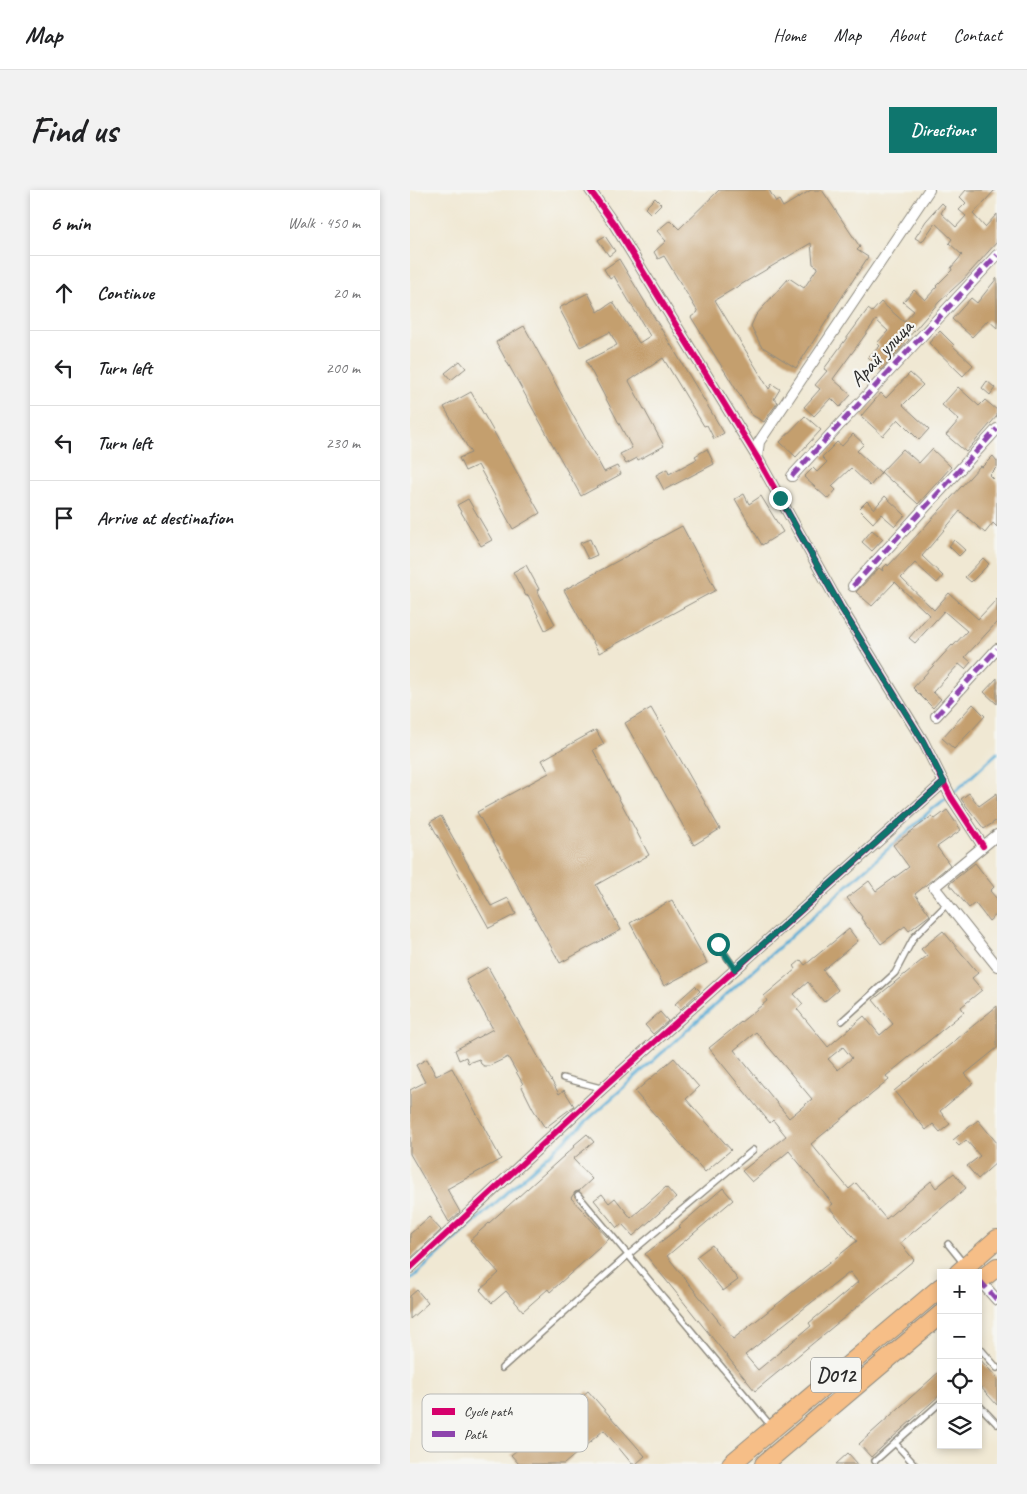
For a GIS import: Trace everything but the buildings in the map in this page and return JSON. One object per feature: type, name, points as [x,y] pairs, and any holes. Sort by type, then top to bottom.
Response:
[{"type":"highway","points":[[977,1269],[997,1239]]},
{"type":"highway","points":[[982,1272],[997,1267]]},
{"type":"highway","name":"D012","points":[[731,1464],[937,1290]]},
{"type":"highway","name":"D012","points":[[763,1464],[937,1317]]},
{"type":"highway","points":[[747,1451],[754,1450],[760,1454],[763,1464]]},
{"type":"street","points":[[590,190],[614,224],[757,457],[840,606],[923,741],[951,797],[983,846]]},
{"type":"street","points":[[757,457],[758,442],[929,190]]},
{"type":"street","name":"Арай улица","points":[[792,476],[997,255]]},
{"type":"street","points":[[853,586],[997,429]]},
{"type":"street","points":[[936,716],[997,649]]},
{"type":"street","points":[[410,1268],[602,1088],[945,784]]},
{"type":"street","points":[[997,835],[934,887],[997,966]]},
{"type":"street","points":[[982,1286],[997,1300]]},
{"type":"lane","points":[[842,1020],[895,973],[914,937],[947,904]]},
{"type":"lane","points":[[718,944],[735,969]]},
{"type":"lane","points":[[563,1078],[602,1088]]},
{"type":"lane","points":[[502,1368],[628,1256],[753,1150]]},
{"type":"lane","points":[[578,1195],[773,1429]]},
{"type":"lane","points":[[948,1244],[967,1269]]},
{"type":"lane","points":[[982,1350],[997,1368]]},
{"type":"lane","points":[[875,1461],[939,1404]]},
{"type":"lane","points":[[982,1408],[997,1424]]},
{"type":"lane","points":[[895,1443],[914,1464]]},
{"type":"waterway","points":[[410,1280],[930,811],[957,790],[997,753]]},
{"type":"marked path","points":[[792,476],[997,255]]},
{"type":"marked path","points":[[853,586],[997,429]]},
{"type":"marked path","points":[[936,716],[997,649]]},
{"type":"marked path","points":[[982,1283],[997,1300]]},
{"type":"cycle path","points":[[590,190],[614,224],[757,457],[840,606],[923,741],[951,797],[983,846]]},
{"type":"cycle path","points":[[410,1268],[602,1089],[944,782]]},
{"type":"route","points":[[718,944],[735,969],[944,782],[923,741],[840,606],[780,498]]}]
